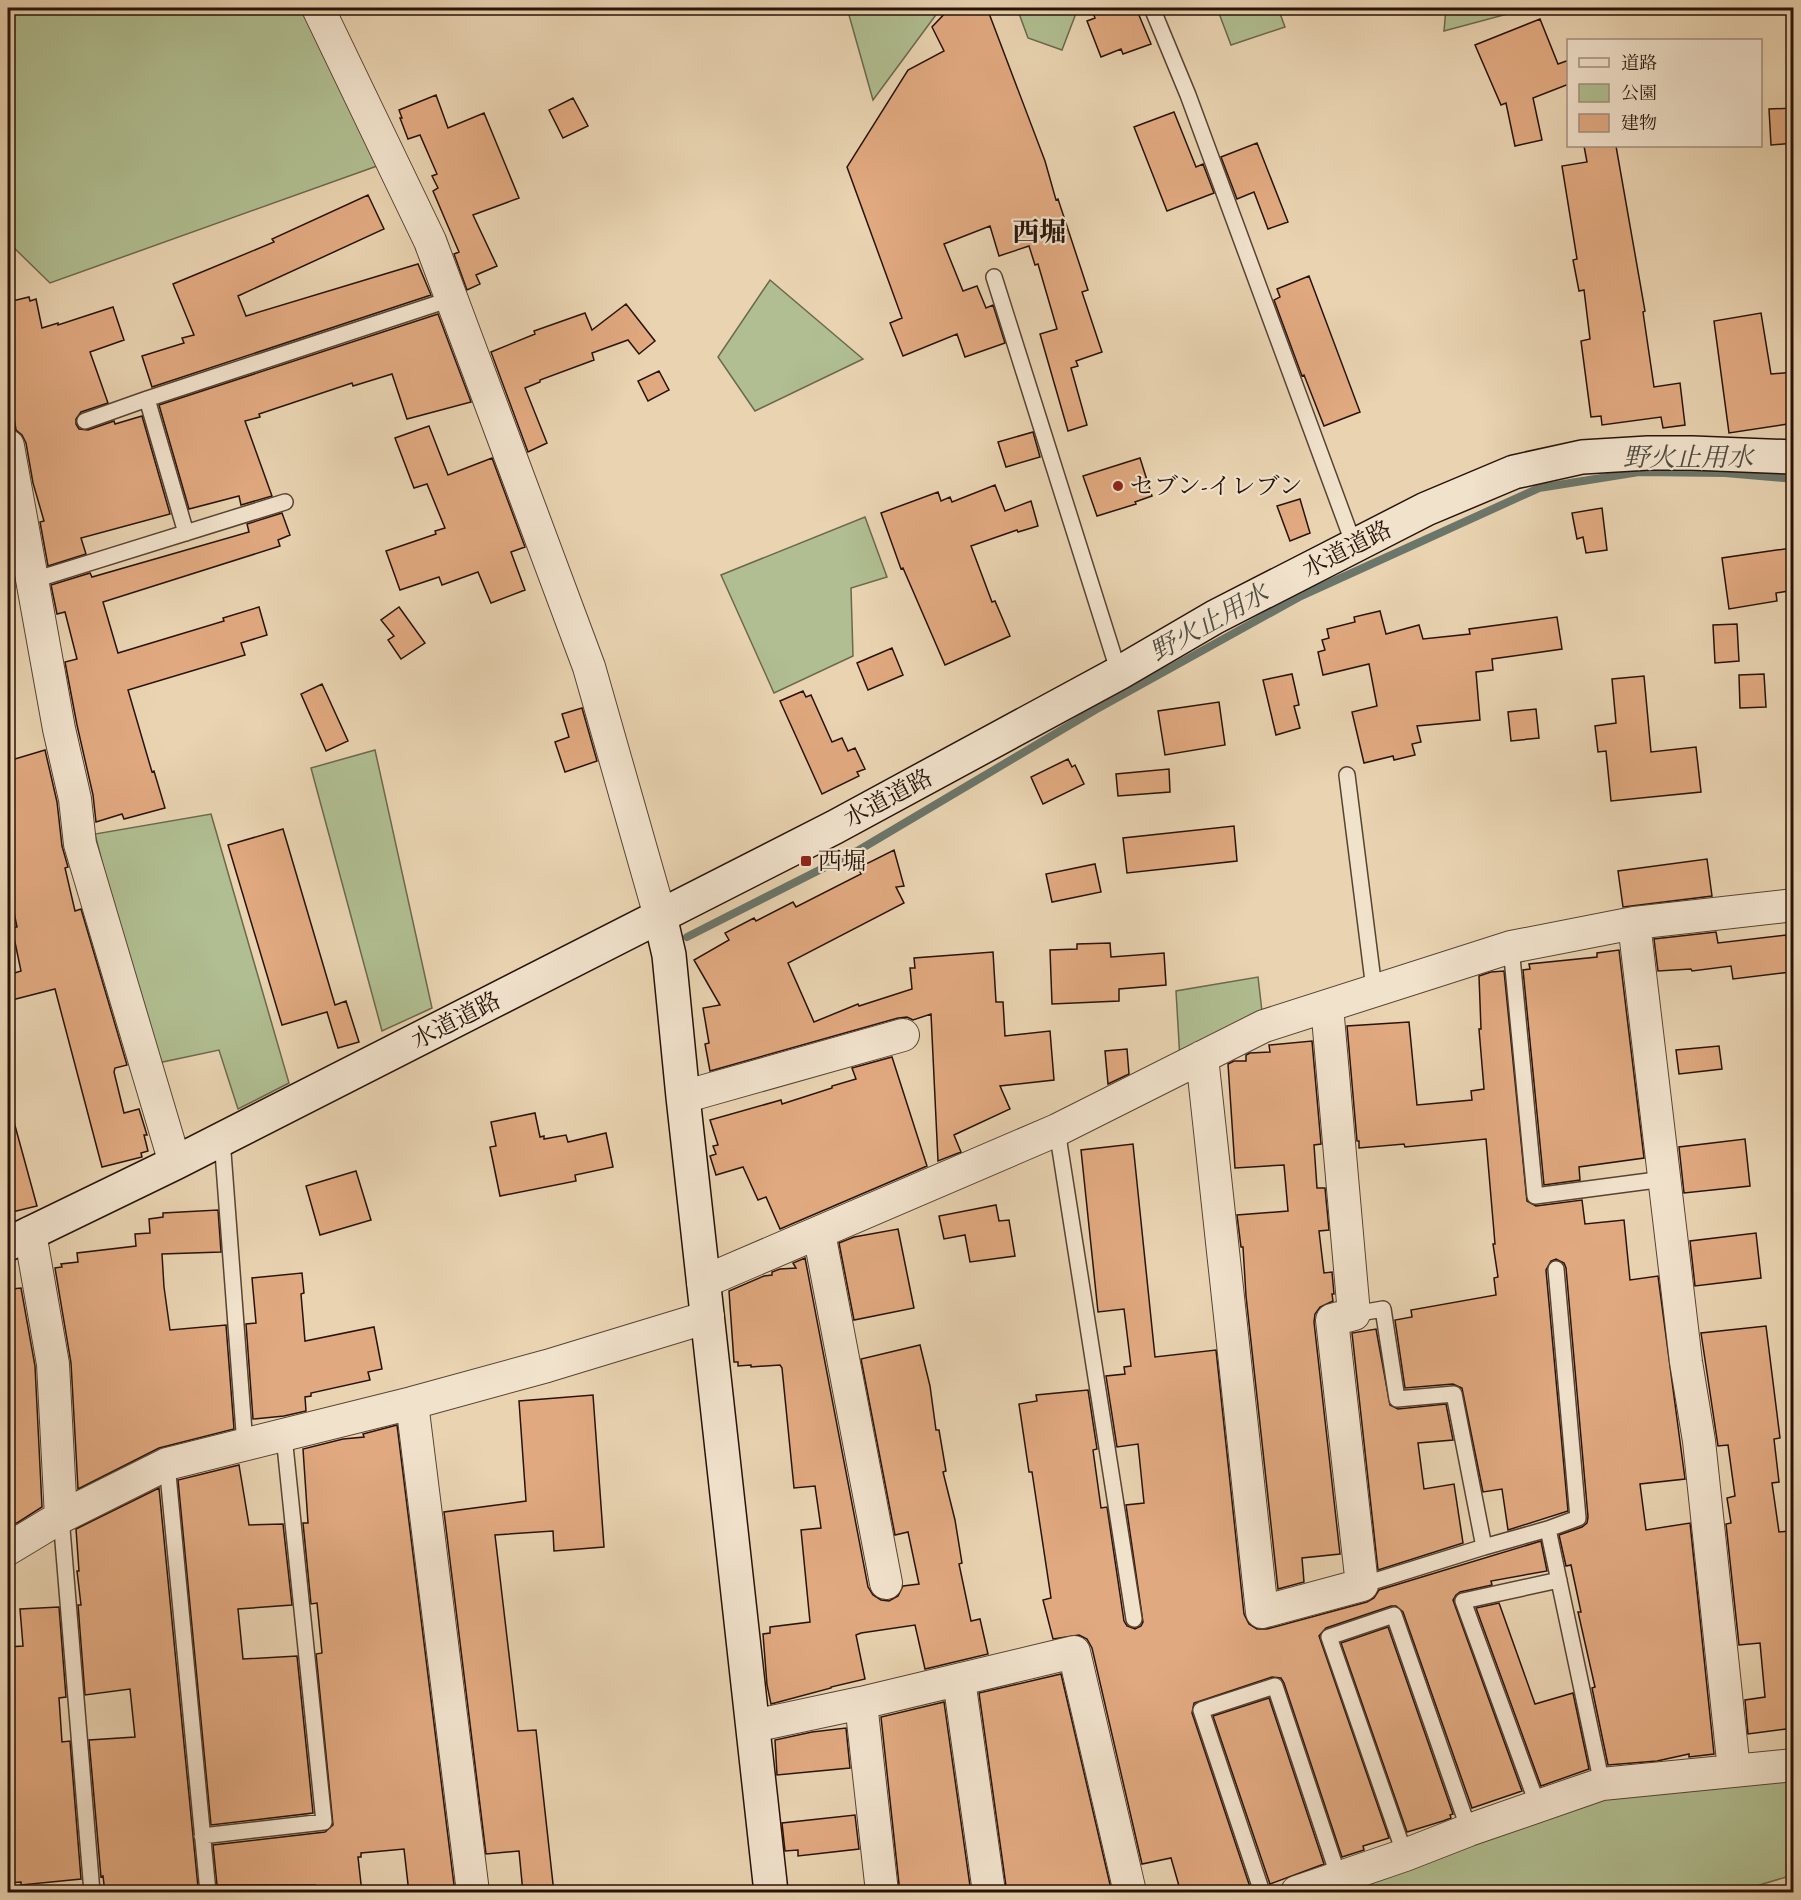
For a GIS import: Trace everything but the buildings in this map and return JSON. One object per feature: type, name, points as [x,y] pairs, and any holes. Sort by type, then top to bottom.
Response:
[{"type":"street","points":[[318,8],[430,241],[589,667],[660,916],[669,955],[771,1893]]},
{"type":"street","points":[[8,446],[19,583],[59,729],[75,799],[80,844],[175,1163]]},
{"type":"street","name":"水道道路","points":[[19,1238],[175,1163],[846,821],[1119,673],[1215,617],[1426,509],[1515,472],[1582,457],[1692,453],[1794,457]]},
{"type":"street","points":[[703,1282],[1058,1130],[1264,1026],[1510,947],[1634,922],[1794,905]]},
{"type":"street","points":[[1634,922],[1686,1362],[1699,1441],[1734,1770]]},
{"type":"street","points":[[1202,1057],[1262,1612],[1362,1585],[1332,1320],[1354,1314],[1327,1006]]},
{"type":"street","points":[[683,1097],[903,1035]]},
{"type":"street","points":[[819,1233],[886,1583]]},
{"type":"street","points":[[19,1238],[53,1364],[61,1517]]},
{"type":"street","points":[[8,1549],[61,1517],[167,1464],[284,1437],[412,1403],[547,1366],[708,1317]]},
{"type":"street","points":[[412,1403],[473,1893]]},
{"type":"street","points":[[753,1726],[861,1703],[1074,1652],[1130,1893]]},
{"type":"street","points":[[959,1680],[989,1893]]},
{"type":"street","points":[[861,1703],[882,1893]]},
{"type":"street","points":[[1297,1893],[1602,1784],[1794,1764]]},
{"type":"lane","points":[[1152,8],[1188,95],[1354,545]]},
{"type":"lane","points":[[994,277],[1119,673]]},
{"type":"lane","points":[[85,421],[451,299]]},
{"type":"lane","points":[[147,399],[186,532]]},
{"type":"lane","points":[[19,583],[285,502]]},
{"type":"lane","points":[[1347,775],[1374,989]]},
{"type":"lane","points":[[1510,947],[1535,1196],[1664,1179]]},
{"type":"lane","points":[[1058,1130],[1134,1619]]},
{"type":"lane","points":[[222,1139],[245,1445]]},
{"type":"lane","points":[[1362,1585],[1578,1518],[1556,1269]]},
{"type":"lane","points":[[1354,1314],[1383,1309],[1397,1399],[1454,1394],[1484,1547]]},
{"type":"lane","points":[[202,1836],[324,1822],[284,1437]]},
{"type":"lane","points":[[167,1464],[208,1893]]},
{"type":"lane","points":[[61,1517],[92,1893]]},
{"type":"lane","points":[[1548,1529],[1602,1784]]},
{"type":"lane","points":[[1538,1806],[1463,1601],[1559,1580]]},
{"type":"lane","points":[[1405,1855],[1329,1637],[1394,1615],[1469,1830]]},
{"type":"lane","points":[[1262,1893],[1202,1710],[1275,1686],[1339,1878]]},
{"type":"green space","points":[[8,8],[318,8],[391,161],[50,283],[8,242]]},
{"type":"green space","points":[[847,8],[941,8],[873,100]]},
{"type":"green space","points":[[1017,8],[1078,8],[1062,50],[1028,38]]},
{"type":"green space","points":[[1217,8],[1278,8],[1285,27],[1231,45]]},
{"type":"green space","points":[[1446,8],[1530,8],[1444,31]]},
{"type":"green space","points":[[770,280],[863,359],[755,411],[718,357]]},
{"type":"green space","points":[[865,517],[887,577],[851,588],[853,656],[774,693],[721,575]]},
{"type":"green space","points":[[375,750],[432,1008],[382,1031],[311,768]]},
{"type":"green space","points":[[211,814],[289,1083],[238,1109],[219,1050],[153,1064],[95,834]]},
{"type":"green space","points":[[1258,977],[1263,1020],[1180,1060],[1176,991]]},
{"type":"green space","points":[[1793,1774],[1793,1875],[1736,1892],[1317,1892],[1602,1794]]},
{"type":"waterway","name":"野火止用水","points":[[687,937],[859,850],[1095,710],[1301,596],[1539,488],[1639,472],[1725,473],[1794,479]]},
{"type":"place","name":"セブン-イレブン","points":[[1118,486]]},
{"type":"place","name":"西堀","points":[[806,861]]},
{"type":"district","name":"西堀","points":[[1039,232]]}]
